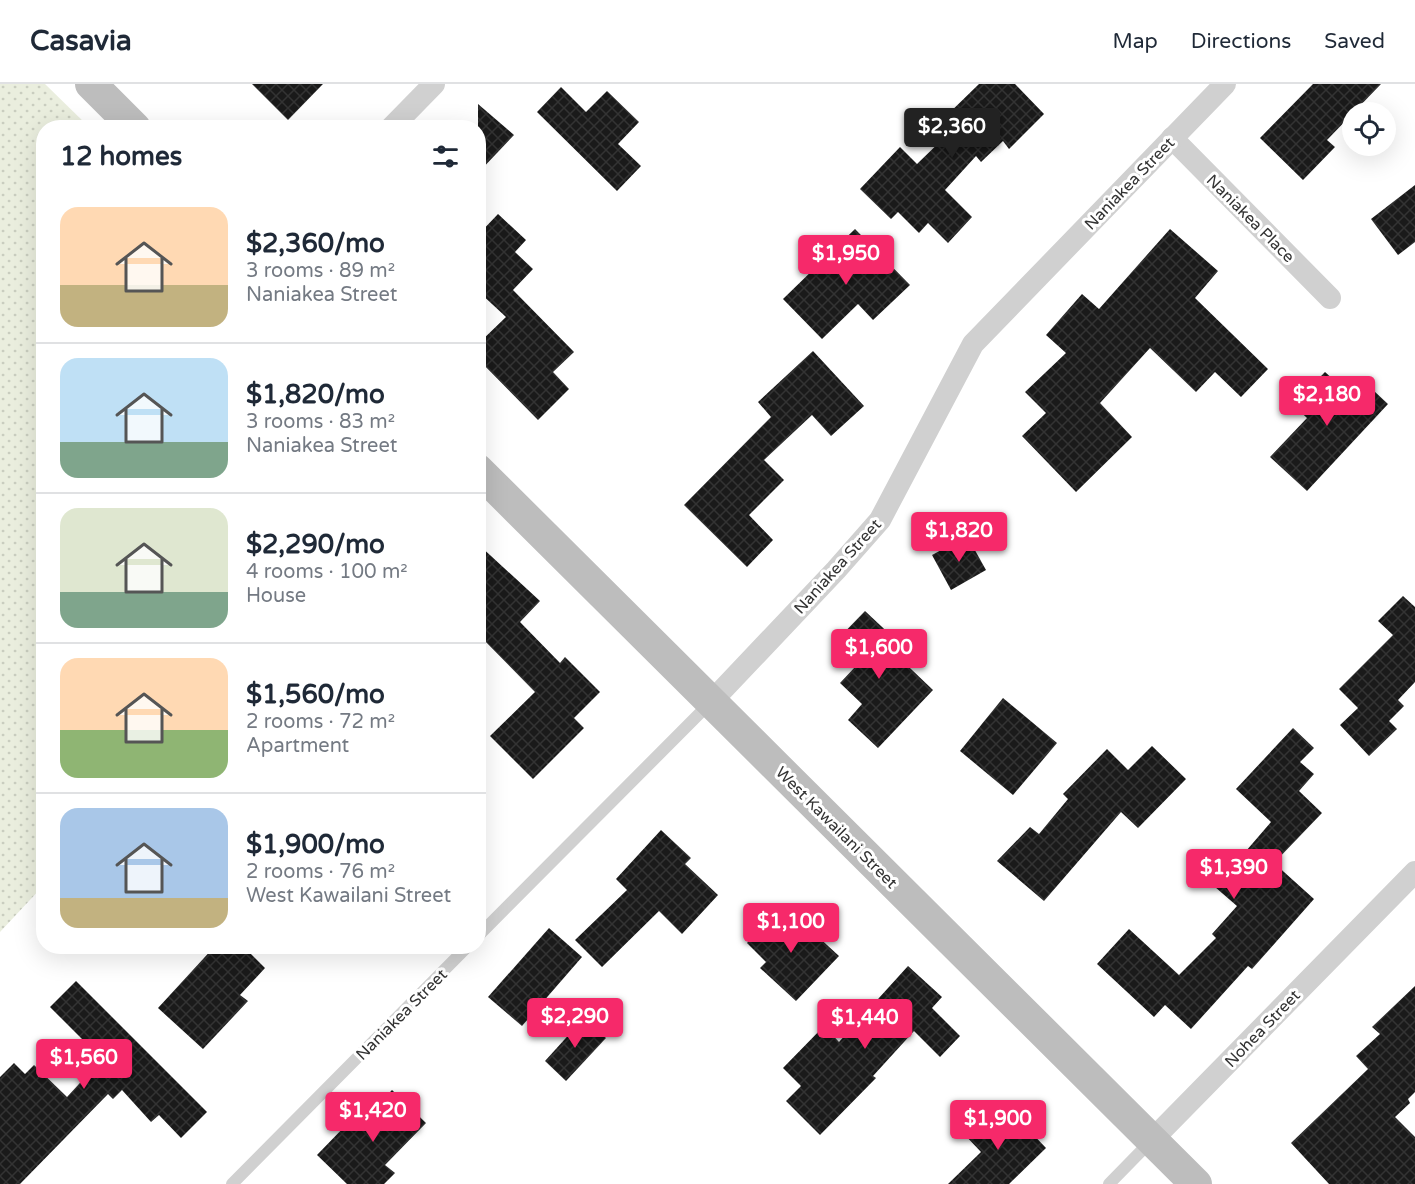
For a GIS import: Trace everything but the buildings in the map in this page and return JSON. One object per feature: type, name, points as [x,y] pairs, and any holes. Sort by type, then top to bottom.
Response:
[{"type":"street","points":[[91,84],[127,120]]},
{"type":"street","points":[[399,120],[434,84]]},
{"type":"street","name":"Naniakea Street","points":[[711,702],[880,520],[973,344],[1225,84]]},
{"type":"street","name":"Naniakea Place","points":[[1172,138],[1330,298]]},
{"type":"street","name":"West Kawailani Street","points":[[486,478],[1196,1184]]},
{"type":"street","name":"Nohea Street","points":[[1152,1140],[1415,872]]},
{"type":"lane","name":"Naniakea Street","points":[[486,928],[711,702]]},
{"type":"lane","name":"Naniakea Street","points":[[232,1184],[460,954]]},
{"type":"lane","name":"Nohea Street","points":[[1109,1184],[1152,1140]]},
{"type":"green space","points":[[0,84],[45,84],[82,120],[36,120],[36,893],[0,932]]}]
